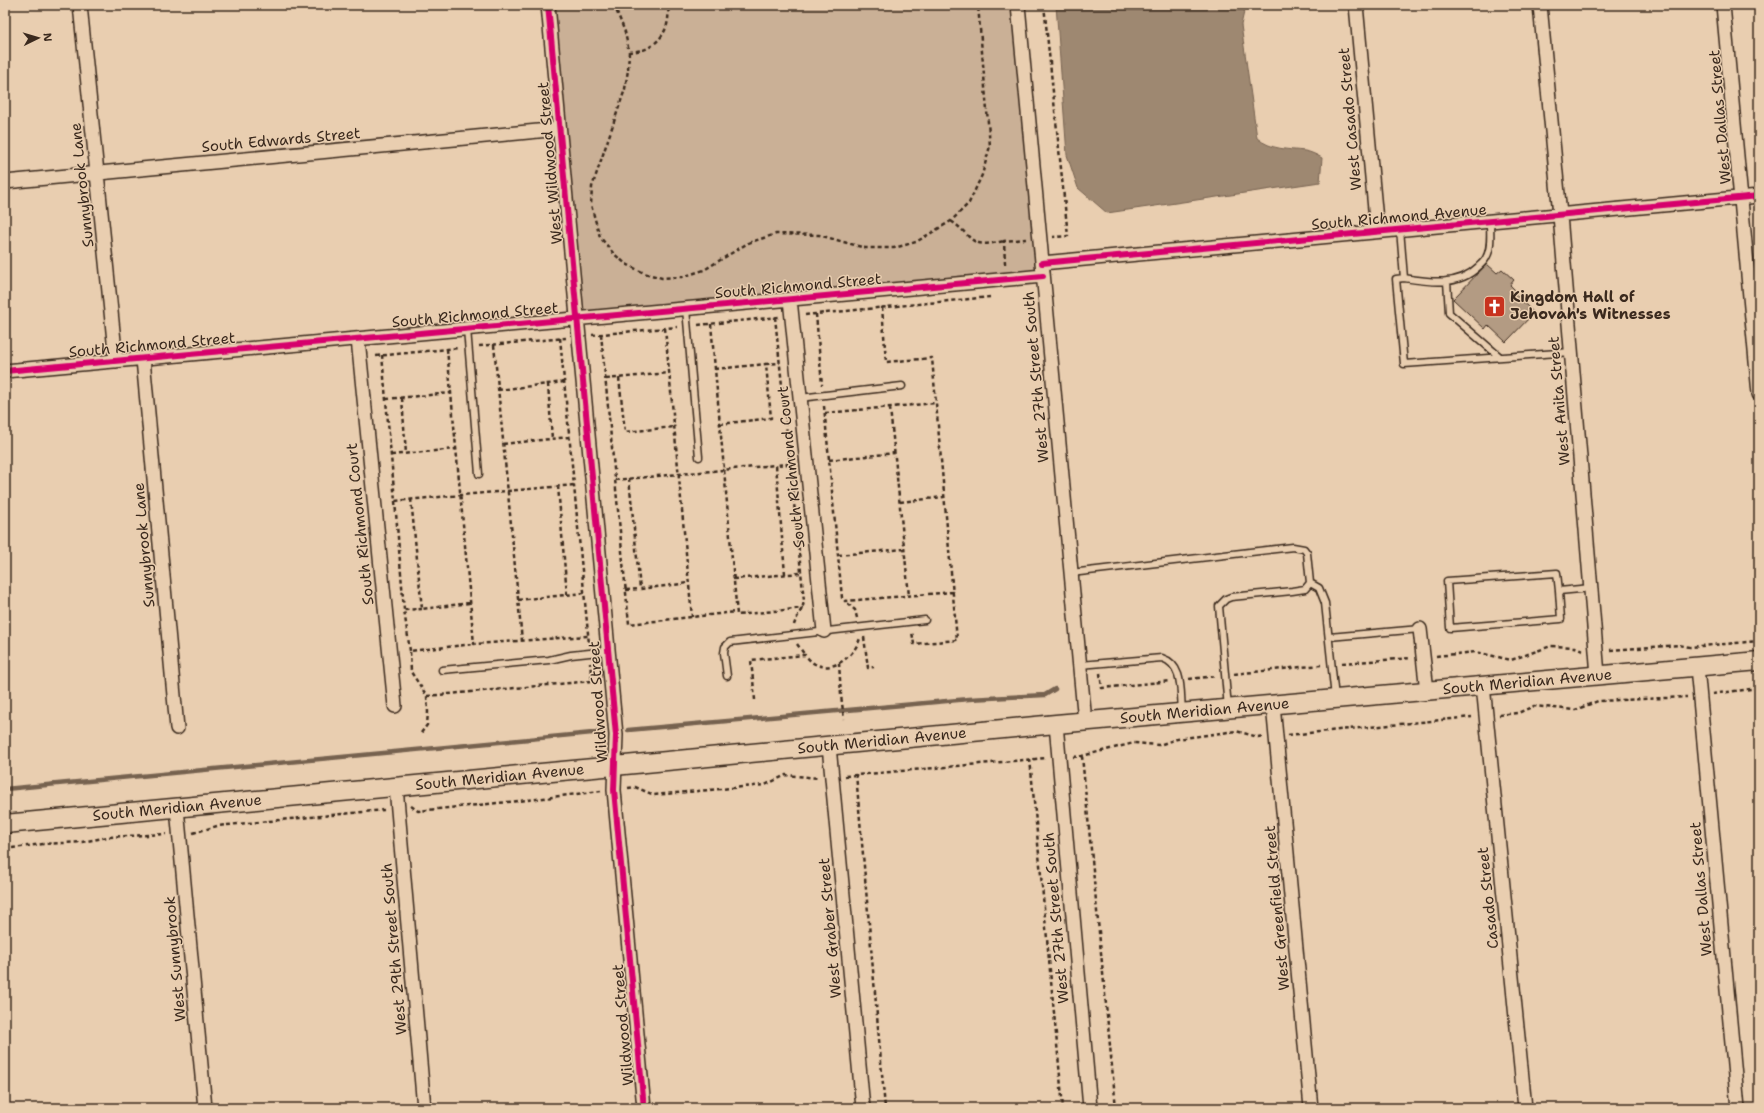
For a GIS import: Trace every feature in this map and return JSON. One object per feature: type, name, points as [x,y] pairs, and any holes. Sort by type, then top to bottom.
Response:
[{"type":"main road","name":"South Meridian Avenue","points":[[5,824],[1056,724],[1759,661]]},
{"type":"street","name":"Sunnybrook Lane","points":[[80,5],[116,361]]},
{"type":"street","name":"West Wildwood Street","points":[[548,5],[577,319]]},
{"type":"street","name":"West 27th Street South","points":[[1018,5],[1085,722]]},
{"type":"street","name":"West Casado Street","points":[[1356,5],[1377,231]]},
{"type":"street","name":"West Anita Street","points":[[1540,5],[1572,352],[1598,675]]},
{"type":"street","name":"West Dallas Street","points":[[1723,5],[1759,394]]},
{"type":"street","name":"South Edwards Street","points":[[5,182],[560,130]]},
{"type":"street","name":"South Richmond Avenue","points":[[1042,263],[1759,196]]},
{"type":"street","name":"South Richmond Street","points":[[5,371],[1043,276]]},
{"type":"street","name":"South Richmond Court","points":[[790,299],[824,631]]},
{"type":"street","name":"Wildwood Street","points":[[577,319],[616,736],[614,790],[644,1108]]},
{"type":"street","name":"South Richmond Court","points":[[358,339],[394,706]]},
{"type":"street","name":"Sunnybrook Lane","points":[[143,359],[177,728]]},
{"type":"street","points":[[1420,629],[1427,690]]},
{"type":"street","name":"West Dallas Street","points":[[1697,667],[1738,1108]]},
{"type":"street","name":"Casado Street","points":[[1483,685],[1525,1108]]},
{"type":"street","name":"West Greenfield Street","points":[[1273,705],[1311,1108]]},
{"type":"street","name":"West 27th Street South","points":[[1056,724],[1090,1108]]},
{"type":"street","name":"West Graber Street","points":[[829,746],[863,1108]]},
{"type":"street","name":"West 29th Street South","points":[[396,787],[424,1108]]},
{"type":"street","name":"West Sunnybrook","points":[[177,808],[204,1108]]},
{"type":"lane","points":[[1490,222],[1490,245],[1486,258],[1474,271],[1458,280],[1431,282],[1404,278],[1396,279],[1404,364],[1572,352]]},
{"type":"lane","points":[[1400,229],[1404,278]]},
{"type":"lane","points":[[1447,281],[1449,313],[1500,357]]},
{"type":"lane","points":[[686,309],[699,457]]},
{"type":"lane","points":[[467,329],[479,474]]},
{"type":"lane","points":[[800,398],[902,386]]},
{"type":"lane","points":[[1071,573],[1298,547],[1304,548],[1307,553],[1310,583],[1305,589],[1231,598],[1221,602],[1219,606],[1228,709]]},
{"type":"lane","points":[[1557,573],[1559,591],[1561,619],[1450,628],[1447,581],[1557,573]]},
{"type":"lane","points":[[1310,583],[1319,588],[1323,595],[1335,699]]},
{"type":"lane","points":[[1559,591],[1591,588]]},
{"type":"lane","points":[[726,676],[724,653],[725,647],[730,642],[924,620]]},
{"type":"lane","points":[[1329,637],[1420,629]]},
{"type":"lane","points":[[442,670],[549,660],[571,655],[608,651]]},
{"type":"lane","points":[[1080,665],[1162,658],[1171,661],[1177,669],[1179,677],[1182,713]]},
{"type":"path","points":[[613,5],[625,32],[629,52],[625,89],[592,187],[591,205],[600,237],[614,254],[626,264],[644,273],[662,278],[682,277],[704,270],[748,243],[776,234],[819,235],[865,248],[894,248],[916,242],[951,221],[969,203],[982,176],[990,146],[978,5]]},
{"type":"path","points":[[629,52],[647,49],[661,37],[669,22],[668,5]]},
{"type":"path","points":[[951,221],[974,242],[987,244],[1004,240],[1068,236],[1044,5]]},
{"type":"path","points":[[1004,240],[1005,264]]},
{"type":"path","points":[[882,307],[886,362],[932,358],[957,640],[914,644],[911,627]]},
{"type":"path","points":[[816,314],[842,598],[845,601]]},
{"type":"path","points":[[776,317],[801,573],[803,608],[796,616],[794,640],[805,655],[814,663],[824,667],[839,663],[847,658],[856,648],[861,632]]},
{"type":"path","points":[[711,324],[736,612]]},
{"type":"path","points":[[665,328],[692,617]]},
{"type":"path","points":[[601,334],[629,624],[736,612],[737,615],[803,608]]},
{"type":"path","points":[[427,696],[592,681],[560,338]]},
{"type":"path","points":[[494,345],[522,641]]},
{"type":"path","points":[[447,349],[474,644]]},
{"type":"path","points":[[382,355],[404,610],[410,651],[411,672],[427,696],[427,724],[421,733]]},
{"type":"path","points":[[715,369],[780,363]]},
{"type":"path","points":[[720,424],[771,418],[766,364]]},
{"type":"path","points":[[606,380],[669,373]]},
{"type":"path","points":[[619,378],[625,432],[674,427]]},
{"type":"path","points":[[498,390],[564,382]]},
{"type":"path","points":[[548,384],[552,438]]},
{"type":"path","points":[[386,399],[451,393]]},
{"type":"path","points":[[402,398],[406,454]]},
{"type":"path","points":[[825,413],[936,403]]},
{"type":"path","points":[[890,408],[909,596]]},
{"type":"path","points":[[503,444],[569,437]]},
{"type":"path","points":[[391,455],[456,449]]},
{"type":"path","points":[[829,460],[895,454]]},
{"type":"path","points":[[615,480],[790,464]]},
{"type":"path","points":[[776,465],[785,574]]},
{"type":"path","points":[[629,478],[640,589]]},
{"type":"path","points":[[395,501],[574,485]]},
{"type":"path","points":[[558,486],[568,595]]},
{"type":"path","points":[[900,502],[944,497]]},
{"type":"path","points":[[412,499],[422,609]]},
{"type":"path","points":[[838,555],[904,549]]},
{"type":"path","points":[[733,579],[801,573]]},
{"type":"path","points":[[626,590],[689,583]]},
{"type":"path","points":[[518,600],[584,593]]},
{"type":"path","points":[[404,610],[470,603]]},
{"type":"path","points":[[410,651],[474,644],[588,636]]},
{"type":"path","points":[[756,700],[751,660],[805,655]]},
{"type":"path","points":[[839,663],[844,719]]},
{"type":"path","points":[[5,849],[43,844],[82,842],[108,837],[197,833],[218,826],[410,806],[418,811],[528,800],[614,790],[635,786],[654,795],[765,785],[786,775],[811,778],[832,777],[1030,759],[1082,756],[1134,743],[1159,745],[1177,739],[1236,731],[1258,737],[1518,713],[1534,706],[1575,710],[1598,701],[1700,696],[1759,688]]},
{"type":"path","points":[[1082,756],[1116,1108]]},
{"type":"path","points":[[1030,759],[1063,1108]]},
{"type":"path","points":[[856,774],[885,1108]]},
{"type":"path","points":[[5,1085],[7,1108]]},
{"type":"shaded area","points":[[548,5],[1017,5],[1043,276],[577,319]]},
{"type":"shaded area","points":[[1056,5],[1249,5],[1244,12],[1241,25],[1257,138],[1274,147],[1307,151],[1322,158],[1320,182],[1107,213],[1078,188],[1067,155]]},
{"type":"building","name":"Kingdom Hall of Jehovah's Witnesses","points":[[1487,264],[1497,273],[1502,269],[1514,280],[1510,285],[1517,292],[1515,294],[1534,313],[1506,342],[1488,325],[1485,329],[1453,299]]},
{"type":"waterway","points":[[628,730],[969,699],[1045,695],[1055,689]]},
{"type":"waterway","points":[[5,789],[603,732]]},
{"type":"cycle path","points":[[548,5],[616,735],[614,790],[644,1108]]},
{"type":"cycle path","points":[[1042,263],[1759,196]]},
{"type":"cycle path","points":[[5,371],[1043,276]]},
{"type":"place","name":"Kingdom Hall of Jehovah's Witnesses","points":[[1494,306]]}]
